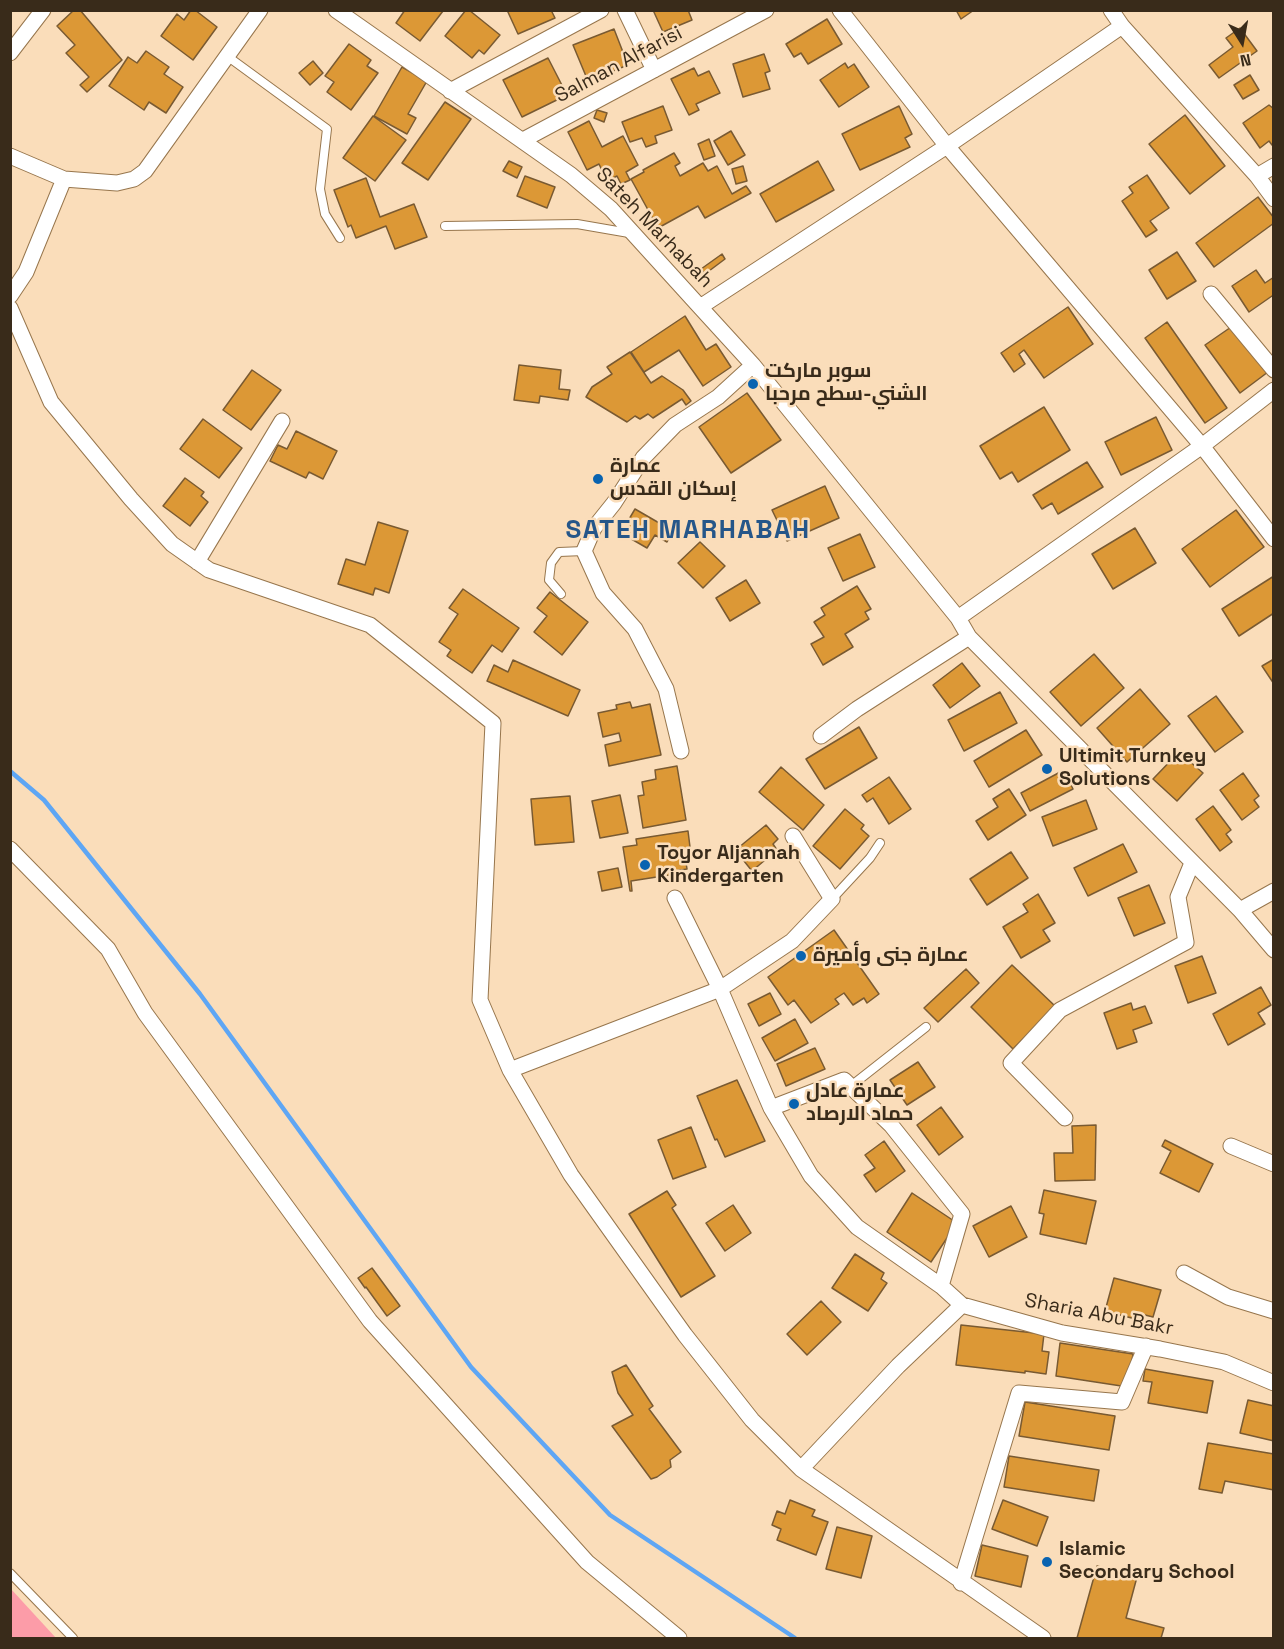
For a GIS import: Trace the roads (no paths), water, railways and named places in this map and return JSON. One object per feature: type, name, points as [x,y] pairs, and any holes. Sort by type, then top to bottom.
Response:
[{"type":"street","points":[[10,53],[43,10]]},
{"type":"street","points":[[10,156],[64,179],[117,183],[134,179],[146,171],[260,10]]},
{"type":"street","name":"Sateh Marhabah","points":[[336,10],[523,140],[579,182],[611,209],[700,307],[947,146],[1122,26]]},
{"type":"street","points":[[450,91],[601,10]]},
{"type":"street","points":[[625,10],[654,70]]},
{"type":"street","name":"Salman Alfarisi","points":[[523,140],[766,10]]},
{"type":"street","points":[[840,10],[947,146],[1202,446],[1274,539]]},
{"type":"street","points":[[1111,10],[1122,26],[1257,176],[1274,199]]},
{"type":"street","points":[[1257,176],[1274,166]]},
{"type":"street","points":[[10,296],[26,272],[64,179]]},
{"type":"street","points":[[1210,294],[1274,370]]},
{"type":"street","points":[[700,307],[753,365],[958,618],[969,637],[1240,910],[1274,950]]},
{"type":"street","points":[[10,308],[51,402],[131,499],[172,544],[209,570],[370,625],[493,723],[480,1000],[510,1070],[571,1175],[685,1335],[752,1420],[801,1469],[1043,1638]]},
{"type":"street","points":[[681,751],[666,689],[635,629],[603,592],[584,551],[594,528],[614,503],[643,458],[675,425],[718,397],[753,365]]},
{"type":"street","points":[[958,618],[1202,446],[1274,390]]},
{"type":"street","points":[[197,562],[282,421]]},
{"type":"street","points":[[821,736],[857,709],[969,637]]},
{"type":"street","points":[[510,1070],[720,989],[792,941],[832,899],[793,836]]},
{"type":"street","points":[[10,849],[108,949],[146,1013],[370,1321],[587,1562],[679,1638]]},
{"type":"street","points":[[1065,1118],[1011,1063],[1060,1010],[1186,942],[1178,897],[1192,863]]},
{"type":"street","points":[[1240,910],[1274,891]]},
{"type":"street","name":"Sharia Abu Bakr","points":[[675,897],[720,989],[771,1108],[810,1176],[857,1227],[941,1286],[962,1305],[1062,1333],[1146,1346],[1224,1362],[1274,1383]]},
{"type":"street","points":[[771,1108],[844,1080],[891,1125],[962,1214],[941,1286]]},
{"type":"street","points":[[1231,1146],[1274,1164]]},
{"type":"street","points":[[1184,1273],[1228,1297],[1274,1311]]},
{"type":"street","points":[[801,1469],[898,1366],[962,1305]]},
{"type":"street","points":[[962,1583],[1019,1394],[1122,1402],[1146,1346]]},
{"type":"lane","points":[[227,56],[327,129],[320,189],[325,214],[340,238]]},
{"type":"lane","points":[[446,226],[577,224],[634,234]]},
{"type":"lane","points":[[561,594],[549,580],[551,564],[559,552],[584,551]]},
{"type":"lane","points":[[832,899],[870,858],[880,843]]},
{"type":"lane","points":[[850,1086],[926,1027]]},
{"type":"lane","points":[[10,1573],[73,1638]]},
{"type":"waterway","points":[[10,771],[44,800],[200,994],[471,1367],[610,1515],[795,1638]]},
{"type":"place","name":"سوبر ماركت الشني-سطح مرحبا","points":[[753,384]]},
{"type":"place","name":"عمارة إسكان القدس","points":[[598,479]]},
{"type":"place","name":"Ultimit Turnkey Solutions","points":[[1047,769]]},
{"type":"place","name":"Toyor Aljannah Kindergarten","points":[[645,865]]},
{"type":"place","name":"عمارة جنى وأميرة","points":[[801,956]]},
{"type":"place","name":"عمارة عادل حماد الارصاد","points":[[794,1104]]},
{"type":"place","name":"Islamic Secondary School","points":[[1047,1562]]},
{"type":"district","name":"SATEH MARHABAH","points":[[688,531]]}]
